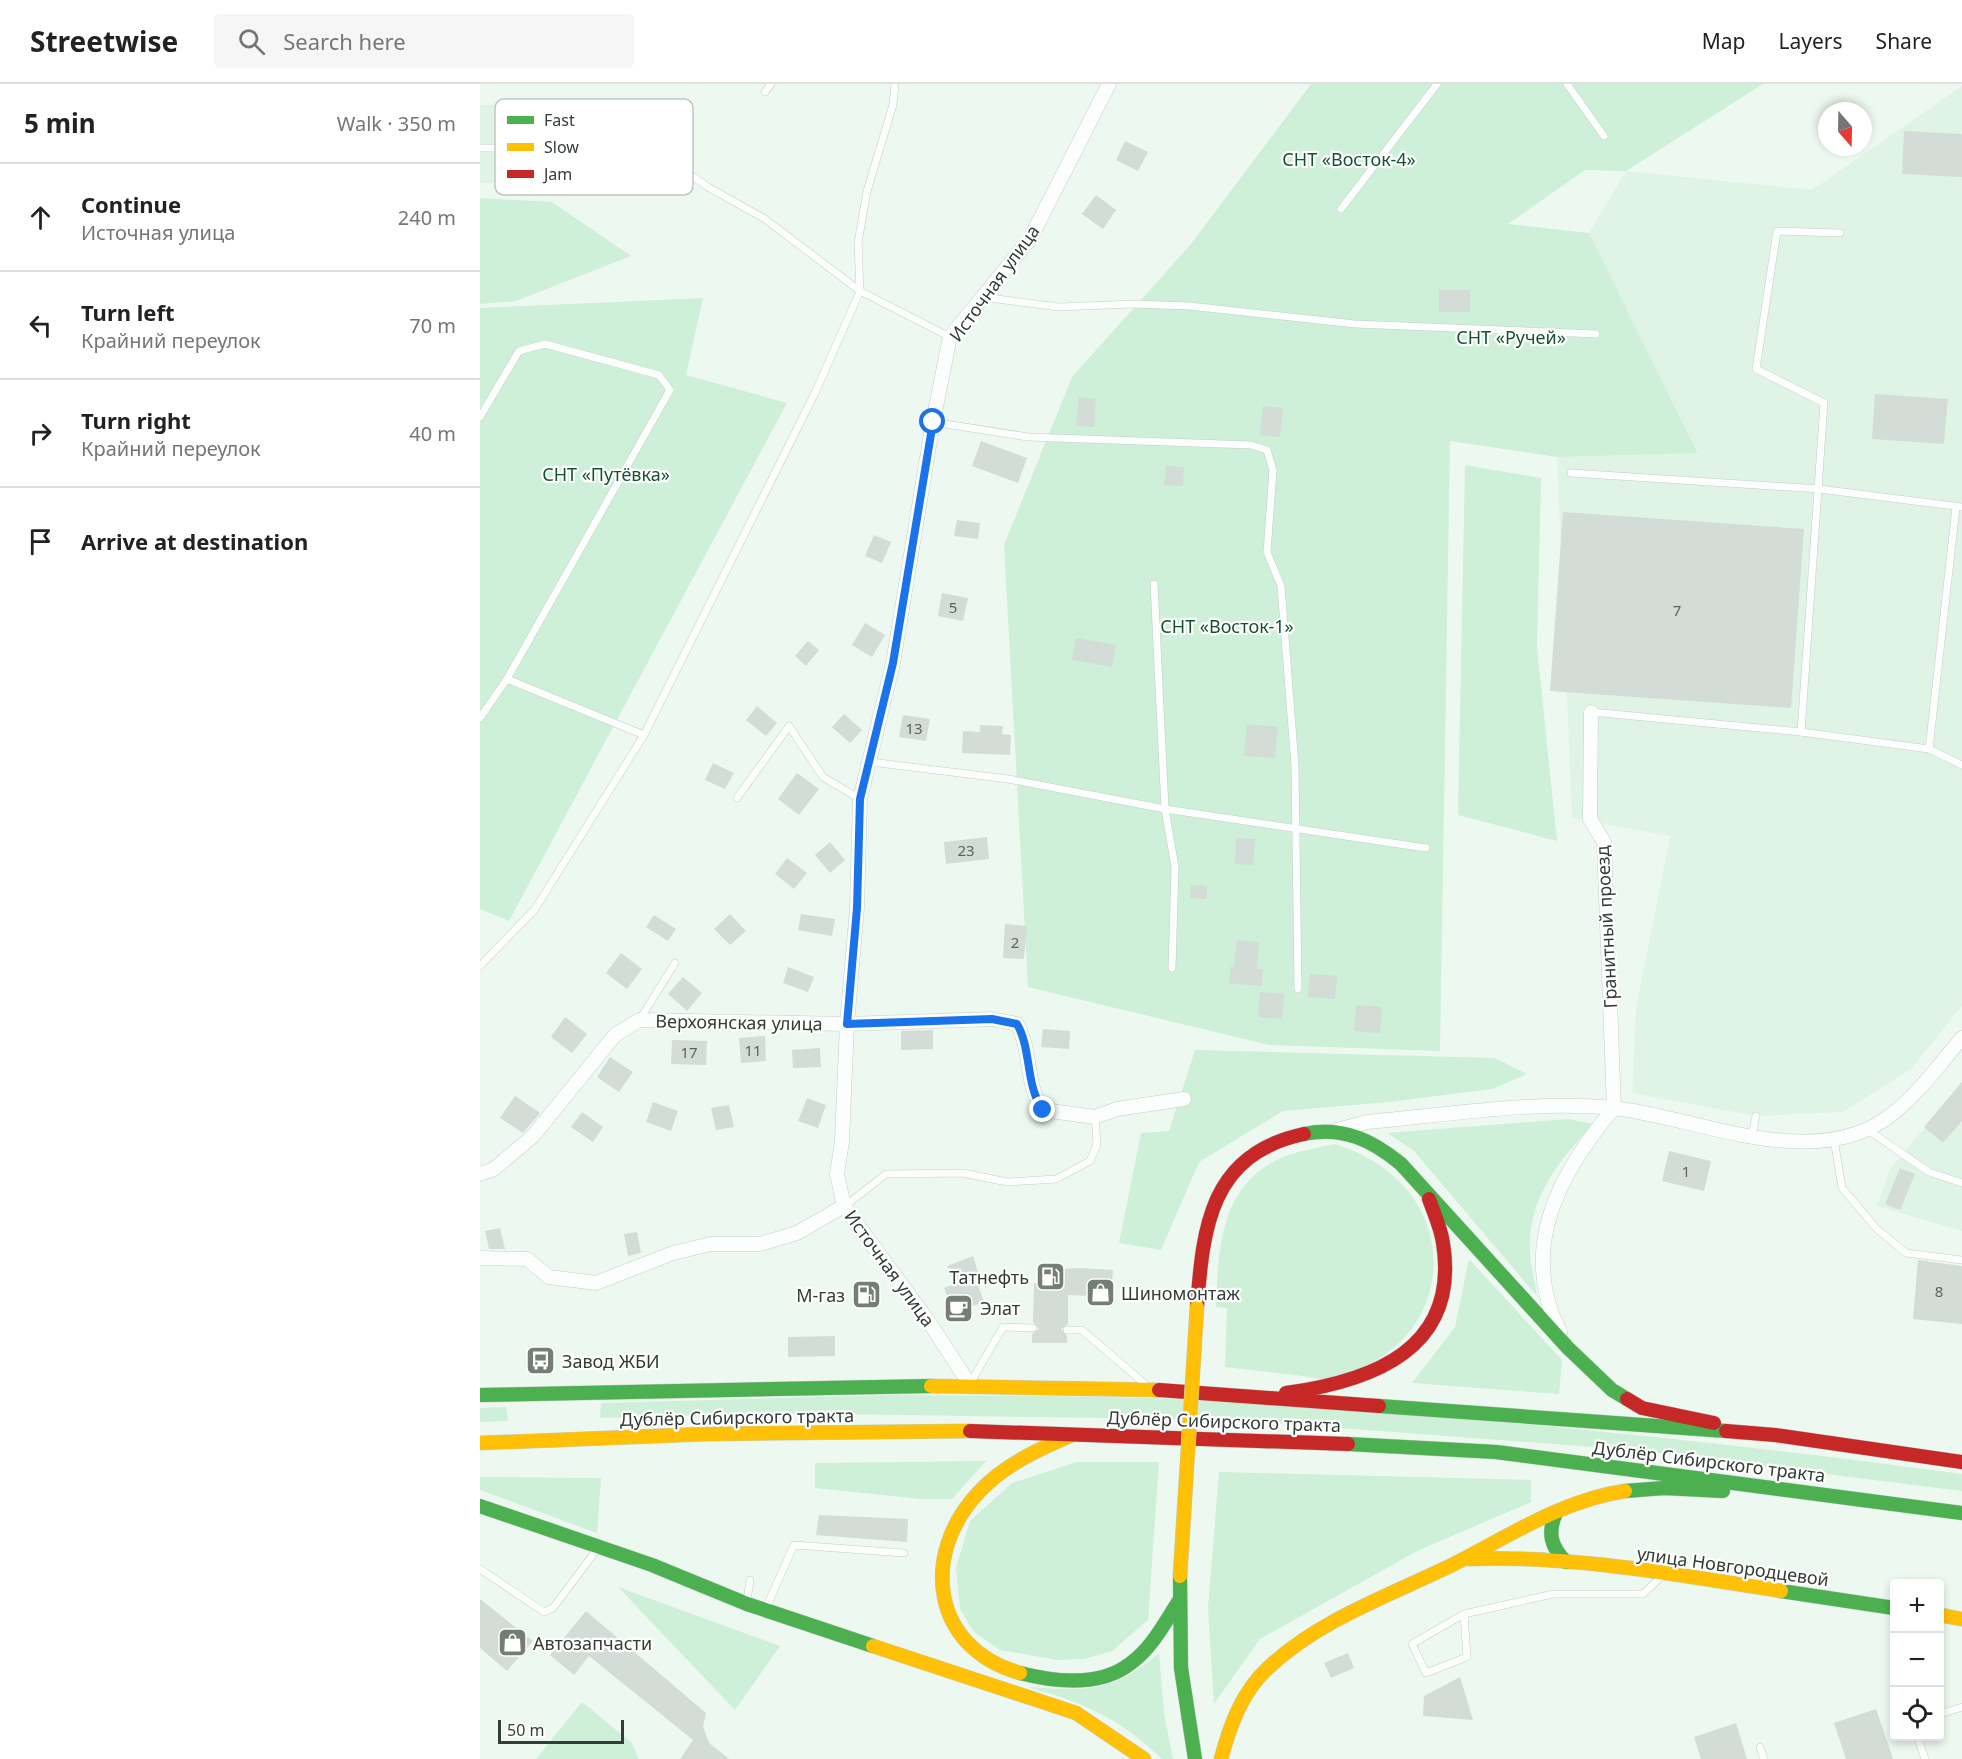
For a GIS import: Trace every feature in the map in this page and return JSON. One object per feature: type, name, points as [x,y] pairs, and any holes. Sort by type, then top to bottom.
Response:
[{"type":"main road","points":[[1195,1759],[1185,1714],[1178,1626],[1197,1307],[1203,1243],[1209,1216],[1217,1196],[1231,1177],[1249,1161],[1284,1141],[1318,1132],[1334,1131],[1356,1137],[1385,1151],[1422,1186],[1568,1348],[1612,1390],[1642,1407],[1775,1435]]},
{"type":"main road","points":[[1228,1394],[1303,1392],[1335,1386],[1388,1364],[1420,1341],[1439,1312],[1445,1273],[1439,1229],[1422,1186]]},
{"type":"main road","name":"Дублёр Сибирского тракта","points":[[480,1395],[970,1385],[1152,1390],[1775,1435],[1962,1462]]},
{"type":"main road","points":[[1076,1433],[1034,1450],[1003,1469],[977,1494],[957,1521],[947,1544],[941,1586],[952,1625],[965,1643],[997,1666],[1020,1674],[1068,1681],[1091,1678],[1131,1664],[1149,1645],[1179,1602]]},
{"type":"main road","name":"Дублёр Сибирского тракта","points":[[480,1443],[706,1434],[1076,1433],[1311,1442],[1496,1452],[1962,1513]]},
{"type":"main road","points":[[1221,1759],[1227,1734],[1242,1699],[1268,1668],[1309,1636],[1556,1512],[1606,1495],[1664,1488],[1858,1498]]},
{"type":"main road","points":[[480,1506],[652,1565],[747,1604],[1076,1713],[1144,1759]]},
{"type":"main road","points":[[1556,1512],[1550,1526],[1550,1540],[1555,1552],[1566,1562]]},
{"type":"main road","name":"улица Новгородцевой","points":[[1464,1559],[1522,1557],[1665,1573],[1890,1607]]},
{"type":"main road","points":[[1944,1616],[1962,1619]]},
{"type":"street","name":"Источная улица","points":[[970,1385],[931,1325],[852,1219],[844,1206],[837,1174],[842,1142],[847,1024],[857,908],[860,799],[871,762],[893,663],[933,422],[950,337],[1030,239],[1109,84]]},
{"type":"street","name":"Гранитный проезд","points":[[1591,712],[1590,819],[1604,842],[1614,1108]]},
{"type":"street","name":"Верхоянская улица","points":[[480,1174],[494,1169],[533,1136],[615,1035],[639,1020],[847,1024],[992,1019],[1017,1024],[1025,1038],[1035,1100],[1043,1110],[1095,1117]]},
{"type":"street","points":[[1334,1131],[1367,1122],[1563,1105],[1614,1108],[1752,1136],[1799,1141],[1834,1139],[1868,1130],[1910,1099],[1962,1038]]},
{"type":"street","points":[[1095,1117],[1117,1109],[1184,1099]]},
{"type":"street","points":[[1568,1348],[1555,1321],[1543,1282],[1543,1239],[1559,1191],[1587,1144],[1614,1108]]},
{"type":"street","points":[[480,1258],[527,1259],[549,1277],[596,1282],[673,1253],[711,1244],[760,1244],[779,1239],[797,1233],[844,1206]]},
{"type":"lane","points":[[765,92],[771,84]]},
{"type":"lane","points":[[480,966],[535,909],[644,735],[815,393],[860,291],[858,243],[867,191],[892,105],[895,84]]},
{"type":"lane","points":[[1341,209],[1437,84]]},
{"type":"lane","points":[[1567,84],[1604,136]]},
{"type":"lane","points":[[693,176],[765,219],[860,291],[950,337]]},
{"type":"lane","points":[[1801,732],[1824,403],[1756,369],[1777,231],[1840,233]]},
{"type":"lane","points":[[982,297],[1059,307],[1133,304],[1189,306],[1355,324],[1596,334]]},
{"type":"lane","points":[[480,417],[519,351],[545,344],[659,375],[670,390],[507,679],[480,718]]},
{"type":"lane","points":[[933,422],[1028,437],[1251,445],[1267,450],[1273,470],[1267,552],[1281,586],[1295,766],[1294,828],[1298,989]]},
{"type":"lane","points":[[1571,473],[1819,489],[1959,507],[1929,749]]},
{"type":"lane","points":[[1154,584],[1165,809],[1175,867],[1172,968]]},
{"type":"lane","points":[[507,679],[644,735]]},
{"type":"lane","points":[[1591,712],[1801,732],[1929,749],[1962,765]]},
{"type":"lane","points":[[737,798],[789,726],[823,777],[860,799]]},
{"type":"lane","points":[[871,762],[1008,779],[1165,809],[1426,849]]},
{"type":"lane","points":[[639,1020],[675,963]]},
{"type":"lane","points":[[1752,1136],[1756,1116]]},
{"type":"lane","points":[[844,1206],[886,1174],[963,1173],[1007,1182],[1056,1179],[1090,1161],[1097,1145],[1095,1117]]},
{"type":"lane","points":[[1868,1130],[1929,1172],[1962,1183]]},
{"type":"lane","points":[[1834,1139],[1842,1188],[1877,1229],[1906,1253],[1962,1260]]},
{"type":"lane","points":[[970,1385],[1004,1327],[1033,1328]]},
{"type":"lane","points":[[1067,1330],[1082,1330],[1152,1390]]},
{"type":"lane","points":[[765,1610],[794,1545],[904,1553]]},
{"type":"lane","points":[[480,1569],[544,1612],[553,1608],[599,1547]]},
{"type":"lane","points":[[1464,1614],[1467,1657],[1426,1673],[1412,1644],[1464,1614],[1553,1594],[1643,1594],[1665,1573]]},
{"type":"lane","points":[[747,1604],[750,1580]]},
{"type":"lane","points":[[1944,1713],[1962,1707]]},
{"type":"lane","points":[[1918,1741],[1925,1759]]},
{"type":"lane","points":[[1760,1746],[1764,1759]]},
{"type":"shaded area","points":[[1962,86],[1962,1006],[1911,1069],[1843,1112],[1756,1116],[1632,1093],[1636,1009],[1670,836],[1572,818],[1557,457],[1698,452],[1589,233],[1626,171],[1812,190],[1861,156],[1872,156],[1872,148]]},
{"type":"shaded area","points":[[480,105],[495,105],[495,183],[480,183]]},
{"type":"shaded area","points":[[1962,1082],[1962,1231],[1877,1206],[1890,1169]]},
{"type":"green space","name":"СНТ «Восток-1»","points":[[1311,84],[1763,84],[1626,171],[1585,170],[1508,224],[1589,233],[1698,453],[1557,457],[1450,441],[1440,1051],[1269,1045],[1028,987],[1004,545],[1072,377],[1191,244]]},
{"type":"green space","points":[[480,198],[552,202],[631,256],[516,301],[480,304]]},
{"type":"green space","name":"СНТ «Путёвка»","points":[[703,298],[686,375],[787,403],[509,921],[480,909],[480,308]]},
{"type":"green space","points":[[1465,465],[1541,478],[1537,647],[1557,841],[1458,815]]},
{"type":"green space","points":[[1195,1050],[1495,1058],[1527,1074],[1492,1089],[1389,1102],[1283,1111],[1199,1162],[1161,1250],[1119,1243],[1141,1133],[1169,1131]]},
{"type":"green space","points":[[1568,1119],[1593,1124],[1569,1151],[1548,1181],[1534,1213],[1530,1250],[1537,1296],[1413,1150],[1387,1133]]},
{"type":"green space","points":[[1335,1144],[1379,1164],[1401,1183],[1418,1206],[1429,1230],[1433,1256],[1432,1281],[1425,1305],[1412,1328],[1394,1347],[1371,1363],[1338,1378],[1322,1379],[1225,1367],[1227,1308],[1216,1307],[1218,1263],[1226,1221],[1234,1202],[1245,1185],[1261,1170],[1281,1158]]},
{"type":"green space","points":[[1469,1259],[1562,1360],[1559,1394],[1412,1383],[1455,1327]]},
{"type":"green space","points":[[887,1395],[1069,1396],[1205,1400],[1518,1424],[1696,1441],[1962,1474],[1962,1491],[1633,1450],[1235,1420],[768,1413],[600,1418],[601,1403]]},
{"type":"green space","points":[[506,1407],[508,1421],[480,1422],[480,1408]]},
{"type":"green space","points":[[986,1461],[952,1499],[921,1499],[815,1488],[815,1463]]},
{"type":"green space","points":[[1077,1462],[1159,1462],[1148,1620],[1112,1651],[1084,1659],[1058,1660],[1000,1650],[974,1632],[960,1609],[956,1568],[970,1521],[1012,1483]]},
{"type":"green space","points":[[1219,1472],[1531,1480],[1531,1502],[1417,1551],[1260,1639],[1214,1704],[1208,1608]]},
{"type":"green space","points":[[480,1477],[601,1478],[597,1533],[480,1490]]},
{"type":"green space","points":[[618,1587],[780,1646],[735,1710]]},
{"type":"green space","points":[[1159,1653],[1164,1713],[1173,1759],[1162,1759],[1131,1732],[1084,1706],[1028,1687],[1082,1689],[1098,1687],[1127,1676]]},
{"type":"green space","points":[[582,1702],[632,1743],[639,1759],[536,1759]]},
{"type":"building","points":[[1904,131],[1962,134],[1962,177],[1902,174]]},
{"type":"building","points":[[1125,141],[1148,152],[1138,171],[1116,160]]},
{"type":"building","points":[[1096,195],[1116,210],[1103,229],[1082,214]]},
{"type":"building","points":[[1439,290],[1470,290],[1470,312],[1439,312]]},
{"type":"building","points":[[1875,394],[1948,399],[1944,444],[1872,439]]},
{"type":"building","points":[[1079,397],[1096,399],[1094,427],[1076,426]]},
{"type":"building","points":[[1263,406],[1283,408],[1280,437],[1260,435]]},
{"type":"building","points":[[981,441],[1027,458],[1018,483],[972,466]]},
{"type":"building","points":[[1166,466],[1184,467],[1183,486],[1164,485]]},
{"type":"building","points":[[1563,512],[1804,529],[1791,708],[1550,691]]},
{"type":"building","points":[[957,520],[980,523],[978,539],[954,536]]},
{"type":"building","points":[[874,535],[891,542],[882,563],[865,556]]},
{"type":"building","points":[[942,593],[968,598],[963,621],[938,616]]},
{"type":"building","points":[[865,623],[885,635],[872,657],[852,645]]},
{"type":"building","points":[[1076,638],[1116,645],[1112,667],[1072,660]]},
{"type":"building","points":[[808,641],[819,650],[806,666],[795,656]]},
{"type":"building","points":[[757,706],[777,723],[766,736],[746,720]]},
{"type":"building","points":[[844,714],[862,730],[850,743],[832,727]]},
{"type":"building","points":[[903,715],[930,719],[926,741],[899,737]]},
{"type":"building","points":[[1247,724],[1278,727],[1275,758],[1244,756]]},
{"type":"building","points":[[980,725],[1003,726],[1002,734],[1011,735],[1010,755],[962,753],[963,731],[980,732]]},
{"type":"building","points":[[713,763],[734,773],[725,789],[705,780]]},
{"type":"building","points":[[797,773],[819,789],[799,815],[778,799]]},
{"type":"building","points":[[987,837],[989,859],[946,864],[944,842]]},
{"type":"building","points":[[1236,838],[1255,839],[1253,865],[1235,864]]},
{"type":"building","points":[[830,842],[845,860],[830,873],[815,855]]},
{"type":"building","points":[[787,858],[807,873],[794,889],[775,874]]},
{"type":"building","points":[[1191,885],[1207,886],[1207,899],[1190,898]]},
{"type":"building","points":[[730,914],[746,931],[730,945],[714,929]]},
{"type":"building","points":[[801,914],[835,919],[832,936],[798,930]]},
{"type":"building","points":[[654,915],[676,929],[668,941],[646,927]]},
{"type":"building","points":[[1005,924],[1027,926],[1024,959],[1003,958]]},
{"type":"building","points":[[1237,940],[1259,942],[1257,969],[1263,969],[1262,986],[1229,983],[1231,966],[1234,967]]},
{"type":"building","points":[[621,953],[642,969],[627,989],[606,973]]},
{"type":"building","points":[[788,967],[814,977],[808,992],[783,983]]},
{"type":"building","points":[[1310,974],[1337,976],[1335,999],[1308,997]]},
{"type":"building","points":[[683,977],[702,993],[687,1011],[668,994]]},
{"type":"building","points":[[1260,992],[1284,994],[1282,1019],[1258,1017]]},
{"type":"building","points":[[1356,1005],[1382,1007],[1380,1033],[1354,1031]]},
{"type":"building","points":[[565,1017],[587,1034],[572,1053],[551,1037]]},
{"type":"building","points":[[1043,1029],[1070,1031],[1069,1049],[1041,1047]]},
{"type":"building","points":[[933,1030],[933,1049],[901,1050],[901,1031]]},
{"type":"building","points":[[765,1036],[766,1061],[741,1063],[739,1038]]},
{"type":"building","points":[[672,1040],[707,1041],[706,1065],[671,1064]]},
{"type":"building","points":[[820,1048],[821,1067],[793,1068],[792,1050]]},
{"type":"building","points":[[610,1057],[633,1072],[619,1092],[597,1077]]},
{"type":"building","points":[[1962,1082],[1962,1121],[1943,1143],[1924,1127]]},
{"type":"building","points":[[515,1096],[540,1113],[523,1133],[500,1118]]},
{"type":"building","points":[[807,1098],[826,1105],[818,1128],[798,1121]]},
{"type":"building","points":[[653,1102],[678,1111],[671,1131],[646,1122]]},
{"type":"building","points":[[729,1105],[734,1127],[716,1130],[711,1108]]},
{"type":"building","points":[[582,1112],[603,1127],[593,1142],[571,1127]]},
{"type":"building","points":[[1669,1151],[1711,1161],[1704,1191],[1662,1181]]},
{"type":"building","points":[[1900,1168],[1915,1174],[1900,1210],[1885,1204]]},
{"type":"building","points":[[500,1228],[505,1249],[489,1249],[485,1231]]},
{"type":"building","points":[[637,1232],[641,1253],[628,1256],[624,1234]]},
{"type":"building","points":[[973,1256],[979,1275],[975,1277],[984,1302],[954,1313],[944,1288],[954,1284],[947,1266]]},
{"type":"building","points":[[1918,1260],[1962,1266],[1962,1324],[1913,1319]]},
{"type":"building","points":[[1080,1268],[1113,1270],[1111,1297],[1068,1295],[1068,1324],[1061,1329],[1067,1336],[1067,1343],[1032,1343],[1032,1334],[1039,1329],[1033,1322],[1034,1283],[1037,1283],[1038,1270]]},
{"type":"building","points":[[835,1336],[835,1356],[788,1357],[788,1337]]},
{"type":"building","points":[[819,1515],[908,1519],[907,1542],[816,1535]]},
{"type":"building","points":[[480,1599],[533,1641],[507,1671],[480,1648]]},
{"type":"building","points":[[586,1611],[706,1713],[703,1726],[709,1743],[729,1759],[680,1759],[693,1740],[589,1656],[574,1675],[550,1655]]},
{"type":"building","points":[[1348,1653],[1354,1668],[1331,1678],[1324,1663]]},
{"type":"building","points":[[1460,1677],[1473,1720],[1423,1716],[1424,1696]]},
{"type":"building","points":[[1876,1709],[1893,1759],[1846,1759],[1834,1723]]},
{"type":"building","points":[[1736,1723],[1747,1759],[1701,1759],[1694,1737]]},
{"type":"traffic: fast","points":[[1304,1134],[1332,1132],[1356,1137],[1379,1148],[1401,1164],[1568,1348],[1612,1390],[1627,1399]]},
{"type":"traffic: fast","points":[[480,1395],[931,1386]]},
{"type":"traffic: fast","points":[[1379,1406],[1726,1431]]},
{"type":"traffic: fast","points":[[1348,1444],[1496,1452],[1962,1513]]},
{"type":"traffic: fast","points":[[1625,1491],[1664,1488],[1723,1491]]},
{"type":"traffic: fast","points":[[480,1506],[652,1565],[747,1604],[873,1646]]},
{"type":"traffic: fast","points":[[1556,1513],[1553,1520],[1552,1539],[1557,1551],[1566,1562]]},
{"type":"traffic: fast","points":[[1180,1576],[1181,1668],[1195,1759]]},
{"type":"traffic: fast","points":[[1781,1591],[1890,1607]]},
{"type":"traffic: fast","points":[[1020,1673],[1048,1679],[1077,1680],[1092,1679],[1119,1671],[1139,1657],[1158,1634],[1179,1601]]},
{"type":"traffic: slow","points":[[1180,1576],[1197,1307]]},
{"type":"traffic: slow","points":[[931,1386],[1159,1390]]},
{"type":"traffic: slow","points":[[480,1443],[707,1434],[970,1431]]},
{"type":"traffic: slow","points":[[1020,1673],[990,1661],[968,1643],[952,1621],[944,1596],[943,1570],[948,1543],[960,1517],[989,1482],[1022,1459],[1072,1435]]},
{"type":"traffic: slow","points":[[1221,1759],[1238,1710],[1251,1688],[1268,1668],[1310,1635],[1357,1609],[1454,1564],[1537,1520],[1580,1502],[1625,1491]]},
{"type":"traffic: slow","points":[[1469,1559],[1586,1563],[1781,1591]]},
{"type":"traffic: slow","points":[[1944,1616],[1962,1619]]},
{"type":"traffic: slow","points":[[873,1646],[1076,1713],[1144,1759]]},
{"type":"traffic: jam","points":[[1197,1307],[1199,1277],[1209,1222],[1230,1176],[1248,1158],[1273,1144],[1304,1134]]},
{"type":"traffic: jam","points":[[1286,1393],[1350,1379],[1378,1368],[1404,1353],[1424,1334],[1438,1309],[1445,1279],[1442,1237],[1429,1199]]},
{"type":"traffic: jam","points":[[1159,1390],[1379,1406]]},
{"type":"traffic: jam","points":[[1627,1399],[1642,1408],[1714,1423]]},
{"type":"traffic: jam","points":[[970,1431],[1348,1444]]},
{"type":"traffic: jam","points":[[1726,1431],[1775,1435],[1962,1462]]},
{"type":"place","name":"Татнефть","points":[[1050,1277]]},
{"type":"place","name":"Шиномонтаж","points":[[1100,1293]]},
{"type":"place","name":"М-газ","points":[[866,1295]]},
{"type":"place","name":"Элат","points":[[959,1308]]},
{"type":"place","name":"Завод ЖБИ","points":[[541,1361]]},
{"type":"place","name":"Автозапчасти","points":[[512,1643]]},
{"type":"route","points":[[933,422],[893,663],[871,762],[860,799],[857,908],[847,1024],[992,1019],[1017,1024],[1025,1038],[1035,1100],[1043,1110]]},
{"type":"park label","name":"СНТ «Восток-4»","points":[[1349,159]]},
{"type":"park label","name":"СНТ «Ручей»","points":[[1511,337]]}]
